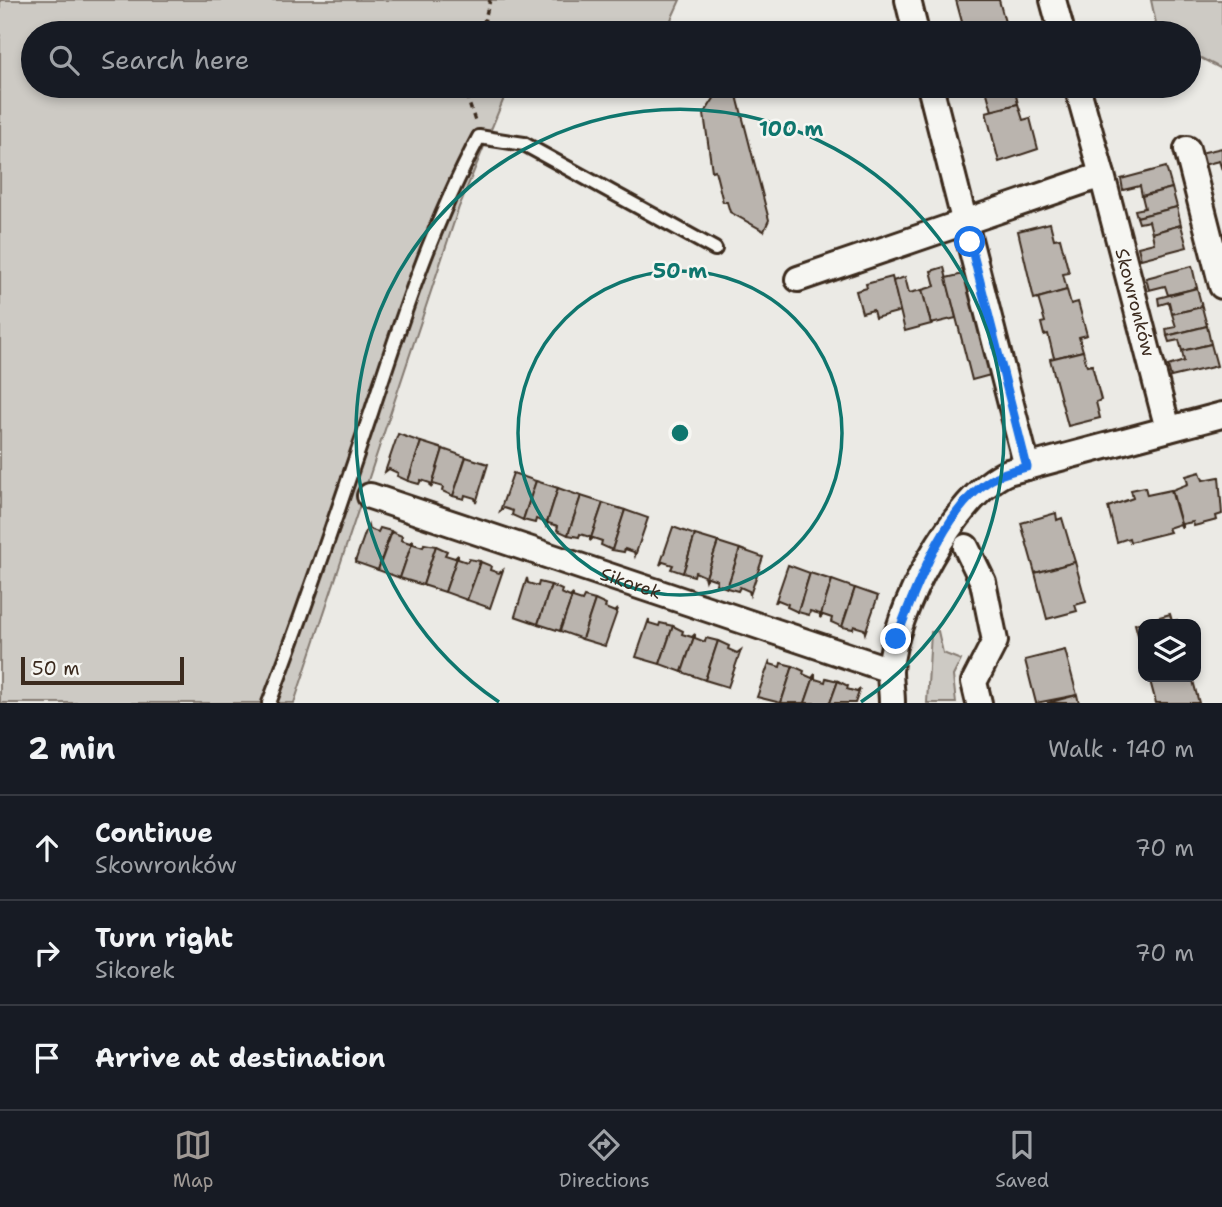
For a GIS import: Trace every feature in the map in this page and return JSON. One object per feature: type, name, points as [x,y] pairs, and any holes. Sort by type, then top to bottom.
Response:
[{"type":"street","points":[[908,0],[913,21]]},
{"type":"street","points":[[1053,0],[1059,21]]},
{"type":"street","points":[[933,98],[1027,467]]},
{"type":"street","name":"Skowronków","points":[[1080,98],[1168,429]]},
{"type":"street","points":[[1187,149],[1222,286]]},
{"type":"street","points":[[798,279],[1102,175]]},
{"type":"street","points":[[892,703],[890,670],[896,639],[921,577],[958,513],[995,477],[1222,415]]},
{"type":"street","name":"Sikorek","points":[[370,496],[890,670]]},
{"type":"street","points":[[966,547],[983,582],[995,642],[974,682],[979,703]]},
{"type":"lane","points":[[269,703],[307,605],[415,277],[450,191],[479,137],[524,144],[715,249]]},
{"type":"path","points":[[484,21],[490,0]]},
{"type":"path","points":[[468,98],[479,137]]},
{"type":"shaded area","points":[[0,0],[680,0],[670,21],[21,21],[21,98],[504,98],[459,207],[294,703],[0,703]]},
{"type":"shaded area","points":[[1151,0],[1222,0],[1222,69],[1201,58],[1201,21],[1155,21]]},
{"type":"shaded area","points":[[938,631],[943,653],[961,660],[953,676],[956,703],[927,703],[931,632]]},
{"type":"building","points":[[956,0],[999,0],[1005,21],[962,21]]},
{"type":"building","points":[[714,98],[738,98],[769,220],[764,231],[730,212],[727,202],[723,202],[715,170],[712,171],[704,114]]},
{"type":"building","points":[[988,98],[1017,98],[1018,104],[992,111]]},
{"type":"building","points":[[1018,104],[1023,120],[1030,118],[1038,149],[999,162],[986,112]]},
{"type":"building","points":[[1222,148],[1222,170],[1219,161],[1203,165],[1200,153]]},
{"type":"building","points":[[1166,167],[1172,188],[1142,196],[1140,186],[1123,190],[1121,179]]},
{"type":"building","points":[[1172,188],[1177,207],[1137,217],[1135,210],[1145,208],[1142,196]]},
{"type":"building","points":[[1177,207],[1181,225],[1152,233],[1149,221],[1139,223],[1137,217]]},
{"type":"building","points":[[1050,223],[1054,239],[1060,238],[1069,273],[1063,274],[1067,290],[1034,299],[1018,231]]},
{"type":"building","points":[[1181,225],[1187,247],[1141,259],[1138,247],[1154,243],[1152,233]]},
{"type":"building","points":[[1192,266],[1197,288],[1168,295],[1165,286],[1149,290],[1146,278]]},
{"type":"building","points":[[944,267],[956,318],[931,324],[922,290],[935,286],[931,271]]},
{"type":"building","points":[[968,273],[994,374],[972,380],[946,278]]},
{"type":"building","points":[[892,277],[901,311],[875,318],[873,310],[862,313],[856,291],[867,288],[866,284]]},
{"type":"building","points":[[905,277],[909,293],[922,290],[931,324],[905,331],[893,281]]},
{"type":"building","points":[[1197,288],[1202,307],[1172,314],[1169,302],[1159,305],[1158,298]]},
{"type":"building","points":[[1067,290],[1071,304],[1078,302],[1087,335],[1079,337],[1083,351],[1054,358],[1048,334],[1044,335],[1041,323],[1045,322],[1038,298]]},
{"type":"building","points":[[1202,307],[1207,326],[1167,336],[1166,329],[1176,327],[1172,314]]},
{"type":"building","points":[[1207,326],[1211,344],[1182,351],[1179,340],[1169,342],[1167,336]]},
{"type":"building","points":[[1211,344],[1217,366],[1171,377],[1168,366],[1184,361],[1182,351]]},
{"type":"building","points":[[1083,351],[1087,366],[1092,365],[1101,400],[1096,402],[1100,418],[1068,426],[1050,359]]},
{"type":"building","points":[[398,434],[421,442],[408,481],[389,469],[385,472]]},
{"type":"building","points":[[421,442],[443,449],[431,488],[430,483],[421,480],[419,484],[408,481]]},
{"type":"building","points":[[443,449],[466,457],[453,496],[442,491],[443,487],[433,484],[431,488]]},
{"type":"building","points":[[466,457],[488,464],[476,503],[475,498],[453,496]]},
{"type":"building","points":[[1200,472],[1203,480],[1219,477],[1222,514],[1216,516],[1217,520],[1194,526],[1193,522],[1182,524],[1182,528],[1172,490],[1188,484],[1186,476]]},
{"type":"building","points":[[513,473],[536,481],[523,520],[512,515],[513,511],[504,508],[500,511]]},
{"type":"building","points":[[536,481],[558,488],[546,526],[545,522],[536,519],[535,523],[523,520]]},
{"type":"building","points":[[1145,487],[1147,495],[1171,490],[1182,528],[1180,524],[1168,528],[1170,532],[1130,542],[1129,538],[1117,542],[1108,507],[1133,498],[1131,490]]},
{"type":"building","points":[[558,488],[581,496],[568,535],[557,530],[558,526],[548,523],[546,526]]},
{"type":"building","points":[[581,496],[603,503],[590,541],[590,537],[580,534],[579,537],[568,535]]},
{"type":"building","points":[[603,503],[625,510],[612,550],[601,545],[602,541],[593,538],[590,541]]},
{"type":"building","points":[[625,510],[648,518],[635,556],[634,552],[625,549],[624,552],[612,550]]},
{"type":"building","points":[[1056,513],[1057,520],[1062,518],[1075,562],[1035,573],[1021,523]]},
{"type":"building","points":[[368,525],[369,529],[378,532],[380,528],[391,531],[378,570],[355,562]]},
{"type":"building","points":[[673,527],[695,535],[683,573],[671,569],[673,565],[663,562],[660,565]]},
{"type":"building","points":[[392,532],[402,536],[401,540],[410,543],[413,540],[400,578],[378,570]]},
{"type":"building","points":[[695,535],[718,542],[705,580],[704,576],[695,572],[694,576],[683,573]]},
{"type":"building","points":[[413,540],[413,544],[423,547],[424,544],[436,546],[423,585],[400,578]]},
{"type":"building","points":[[718,542],[740,549],[727,588],[716,584],[717,580],[708,577],[705,580]]},
{"type":"building","points":[[436,546],[447,551],[445,555],[455,558],[458,555],[445,592],[423,585]]},
{"type":"building","points":[[740,549],[763,557],[750,595],[749,591],[740,587],[738,591],[727,588]]},
{"type":"building","points":[[458,555],[458,559],[467,562],[469,559],[480,561],[467,600],[445,592]]},
{"type":"building","points":[[481,562],[491,566],[490,570],[499,573],[503,570],[490,608],[467,600]]},
{"type":"building","points":[[1075,562],[1086,602],[1075,605],[1077,611],[1047,619],[1035,573]]},
{"type":"building","points":[[788,565],[810,573],[798,612],[778,600],[775,603]]},
{"type":"building","points":[[810,573],[832,580],[820,618],[820,614],[810,611],[809,615],[798,612]]},
{"type":"building","points":[[527,578],[528,583],[538,586],[539,582],[551,585],[538,624],[515,616]]},
{"type":"building","points":[[832,580],[855,588],[842,627],[831,622],[832,618],[823,615],[820,618]]},
{"type":"building","points":[[551,585],[570,597],[573,594],[560,631],[538,624]]},
{"type":"building","points":[[855,588],[878,596],[865,633],[864,629],[854,626],[853,629],[842,627]]},
{"type":"building","points":[[573,594],[573,598],[582,601],[584,597],[595,600],[582,639],[560,631]]},
{"type":"building","points":[[595,600],[615,612],[618,609],[605,646],[582,639]]},
{"type":"building","points":[[1170,614],[1171,619],[1152,619]]},
{"type":"building","points":[[649,619],[649,623],[659,626],[660,623],[673,626],[660,664],[636,657]]},
{"type":"building","points":[[673,626],[683,631],[682,634],[692,637],[695,634],[682,672],[660,664]]},
{"type":"building","points":[[695,634],[695,638],[705,642],[706,638],[718,641],[705,680],[682,672]]},
{"type":"building","points":[[718,641],[737,653],[741,650],[728,687],[705,680]]},
{"type":"building","points":[[1065,650],[1077,695],[1036,703],[1025,660]]},
{"type":"building","points":[[770,660],[770,664],[780,667],[781,663],[793,666],[781,703],[757,697]]},
{"type":"building","points":[[793,666],[812,678],[815,674],[805,703],[781,703]]},
{"type":"building","points":[[815,674],[815,679],[825,682],[826,678],[838,681],[830,703],[805,703]]},
{"type":"building","points":[[838,681],[848,686],[847,689],[857,692],[860,689],[855,703],[830,703]]},
{"type":"building","points":[[1150,682],[1193,682],[1199,703],[1156,703]]},
{"type":"building","points":[[1077,695],[1079,703],[1047,703]]},
{"type":"route","points":[[896,639],[921,577],[958,513],[995,477],[1027,467],[970,242]]}]
